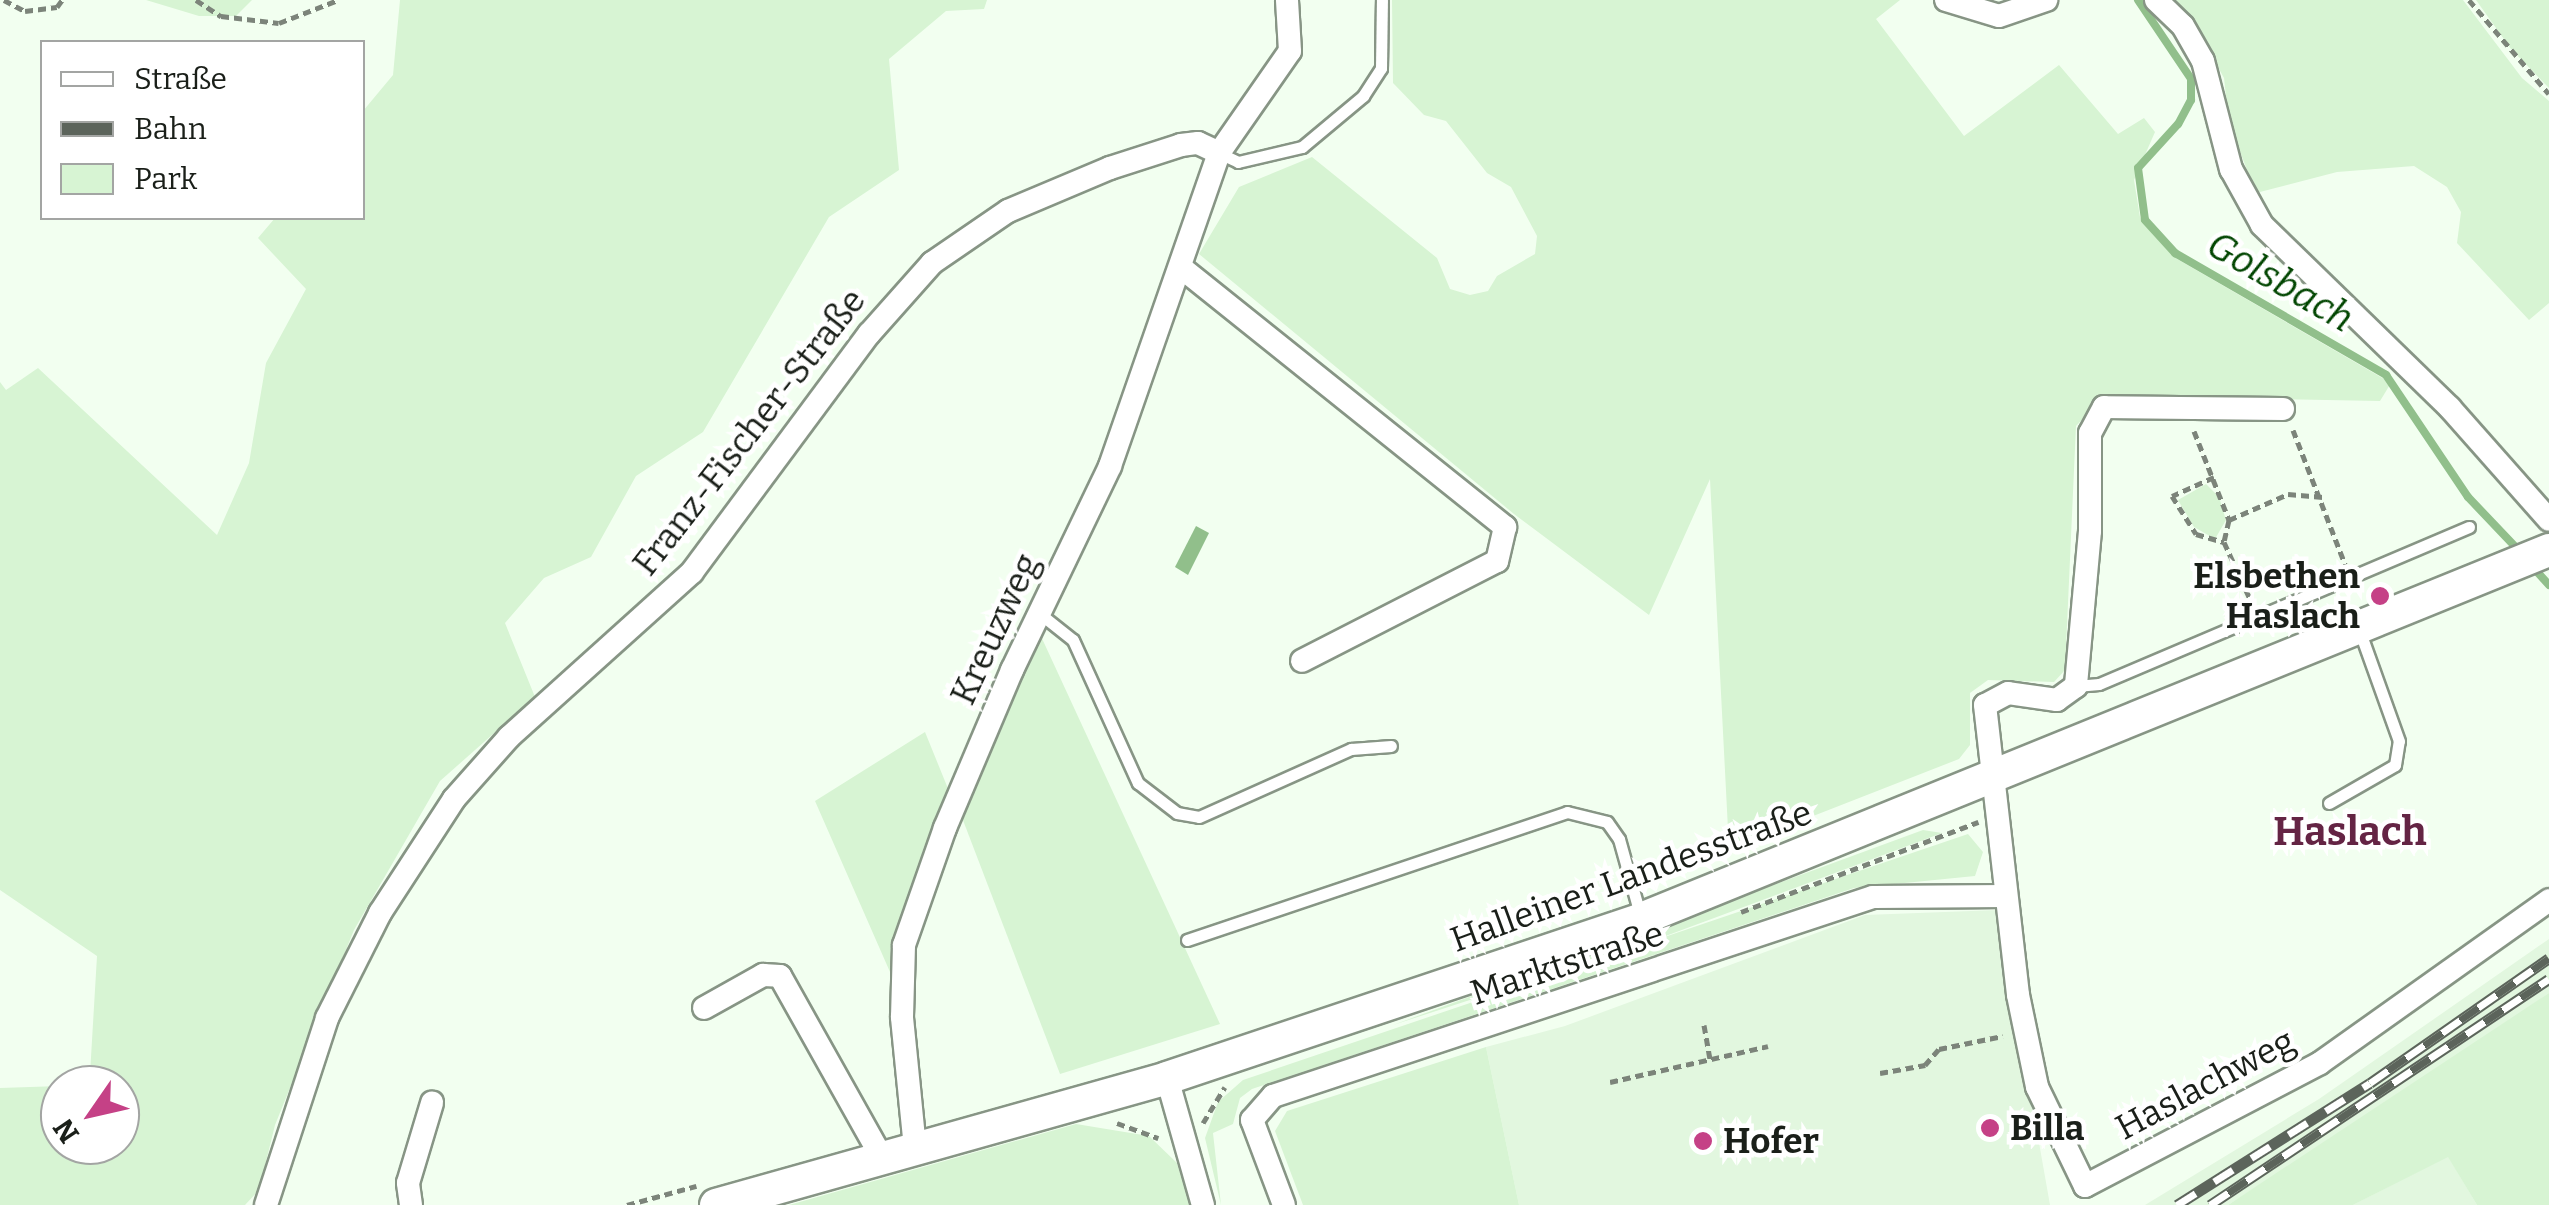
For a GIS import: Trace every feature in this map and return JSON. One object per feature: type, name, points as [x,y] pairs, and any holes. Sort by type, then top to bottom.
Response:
[{"type":"main road","name":"Halleiner Landesstraße","points":[[713,1193],[882,1158],[1167,1078],[1641,920],[2360,632],[2547,551]]},
{"type":"street","name":"Kreuzweg","points":[[915,1148],[902,1017],[904,944],[944,828],[1110,466],[1183,269],[1220,153],[1290,51],[1287,0]]},
{"type":"street","points":[[1946,0],[1999,16],[2046,0]]},
{"type":"street","points":[[2156,0],[2203,61],[2231,169],[2262,224],[2450,408],[2549,520]]},
{"type":"street","name":"Franz-Fischer-Straße","points":[[266,1205],[327,1018],[380,914],[454,799],[509,737],[692,572],[869,334],[932,263],[1008,210],[1110,168],[1180,145],[1198,143],[1220,153]]},
{"type":"street","points":[[1183,269],[1504,526],[1505,550],[1497,562],[1302,661]]},
{"type":"street","points":[[2076,686],[2093,420],[2116,403],[2283,409]]},
{"type":"street","name":"Haslachweg","points":[[2076,686],[2057,700],[2008,694],[1986,705],[2006,896],[2037,1087],[2085,1186],[2320,1063],[2549,900]]},
{"type":"street","name":"Marktstraße","points":[[1284,1205],[1252,1120],[1273,1096],[1873,898],[2006,896]]},
{"type":"street","points":[[704,1008],[763,976],[780,976],[882,1158]]},
{"type":"street","points":[[1167,1078],[1203,1205]]},
{"type":"street","points":[[411,1205],[408,1183],[432,1103]]},
{"type":"lane","points":[[1220,153],[1238,162],[1302,147],[1363,96],[1381,68],[1382,0]]},
{"type":"lane","points":[[2076,686],[2099,684],[2349,573],[2469,526]]},
{"type":"lane","points":[[1039,614],[1073,640],[1138,784],[1177,814],[1199,817],[1352,749],[1391,746]]},
{"type":"lane","points":[[2329,804],[2395,765],[2399,742],[2360,632]]},
{"type":"lane","points":[[1187,940],[1567,812],[1588,813],[1613,830],[1641,920]]},
{"type":"path","points":[[4,0],[25,11],[57,7],[62,0]]},
{"type":"path","points":[[196,0],[220,16],[279,22],[338,0]]},
{"type":"path","points":[[2470,0],[2549,94]]},
{"type":"path","points":[[2182,405],[2229,520],[2224,542],[2256,613]]},
{"type":"path","points":[[2283,409],[2322,497],[2349,573]]},
{"type":"path","points":[[2214,477],[2172,496],[2196,534],[2224,542]]},
{"type":"path","points":[[2229,520],[2288,494],[2322,497]]},
{"type":"path","points":[[1704,1025],[1710,1059]]},
{"type":"path","points":[[1880,1073],[1925,1064],[1940,1049],[2026,1031]]},
{"type":"path","points":[[1610,1082],[1768,1046]]},
{"type":"path","points":[[1100,1121],[1126,1124],[1168,1146]]},
{"type":"path","points":[[627,1205],[713,1193]]},
{"type":"shaded area","points":[[1196,526],[1209,533],[1188,575],[1175,567]]},
{"type":"shaded area","points":[[1998,910],[2050,1205],[1519,1205],[1486,1047],[1565,1026],[1865,915]]},
{"type":"shaded area","points":[[2549,939],[2549,993],[2469,1050],[2228,1205],[2145,1205],[2319,1099]]},
{"type":"shaded area","points":[[2448,1156],[2477,1205],[2353,1205]]},
{"type":"green space","points":[[146,0],[252,0],[236,16],[199,16]]},
{"type":"green space","points":[[400,0],[987,0],[984,9],[946,11],[889,59],[899,170],[829,217],[703,432],[636,476],[591,557],[544,578],[505,623],[535,697],[440,781],[354,930],[275,1125],[259,1190],[245,1205],[0,1205],[0,1088],[40,1087],[40,1165],[140,1165],[140,1065],[91,1065],[97,956],[0,890],[0,382],[6,390],[38,368],[217,535],[249,463],[266,363],[306,289],[258,238],[273,220],[365,220],[365,109],[393,75]]},
{"type":"green space","points":[[1392,0],[1900,0],[1876,19],[1964,136],[2059,65],[2118,134],[2144,118],[2155,132],[2134,180],[2140,217],[2177,259],[2391,383],[2380,401],[2105,396],[2076,426],[2065,670],[2054,682],[1988,680],[1970,693],[1970,745],[1959,759],[1729,849],[1710,479],[1649,615],[1514,514],[1199,254],[1239,187],[1312,157],[1437,258],[1450,289],[1470,295],[1488,291],[1497,276],[1535,254],[1537,236],[1511,187],[1487,173],[1446,121],[1424,115],[1393,83]]},
{"type":"green space","points":[[2169,0],[2463,0],[2522,78],[2549,101],[2549,303],[2529,320],[2457,243],[2461,212],[2447,187],[2414,166],[2337,172],[2256,193],[2229,123],[2224,78],[2198,31]]},
{"type":"green space","points":[[2476,0],[2549,0],[2549,88],[2511,49]]},
{"type":"green space","points":[[2206,484],[2219,497],[2226,520],[2215,539],[2194,527],[2178,500]]},
{"type":"green space","points":[[1039,632],[1220,1024],[1060,1074],[961,815]]},
{"type":"green space","points":[[925,732],[951,796],[924,847],[890,972],[815,801]]},
{"type":"green space","points":[[1923,830],[1942,833],[1663,937],[1393,1025]]},
{"type":"green space","points":[[1968,834],[1983,852],[1975,876],[1854,888],[1252,1089],[1240,1098],[1233,1124],[1213,1133],[1221,1205],[1205,1138],[1218,1102],[1243,1080]]},
{"type":"green space","points":[[2549,993],[2549,1205],[2477,1205],[2448,1157],[2353,1205],[2228,1205]]},
{"type":"green space","points":[[1486,1047],[1519,1205],[1303,1205],[1275,1131],[1287,1111]]},
{"type":"green space","points":[[1076,1124],[1149,1136],[1177,1163],[1190,1205],[789,1205]]},
{"type":"waterway","name":"Golsbach","points":[[2138,0],[2191,79],[2191,100],[2178,124],[2138,168],[2145,220],[2175,253],[2386,375],[2468,497],[2522,554]]},
{"type":"waterway","name":"Golsbach","points":[[2531,565],[2549,585]]},
{"type":"railway","points":[[2177,1205],[2370,1083],[2549,958]]},
{"type":"railway","points":[[2210,1205],[2549,979]]},
{"type":"place","name":"Elsbethen Haslach","points":[[2380,596]]},
{"type":"place","name":"Billa","points":[[1990,1128]]},
{"type":"place","name":"Hofer","points":[[1703,1141]]},
{"type":"district","name":"Haslach","points":[[2350,832]]}]
